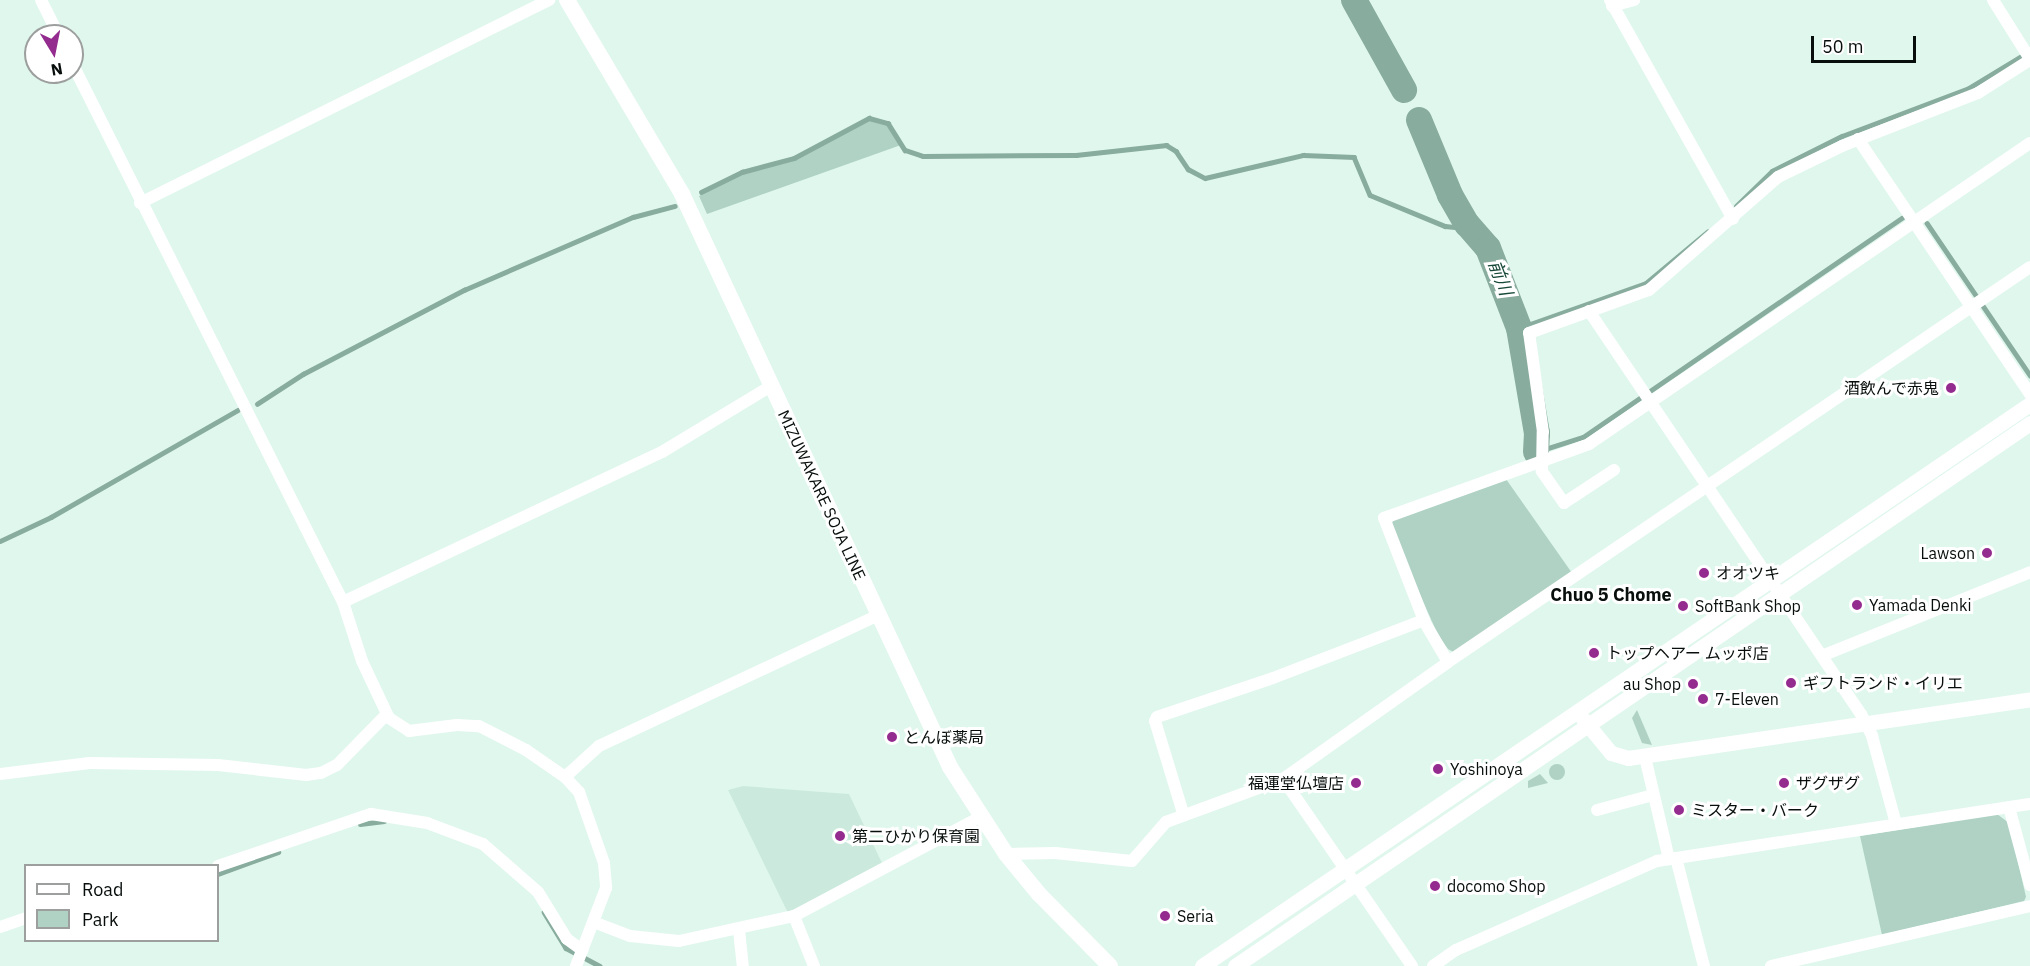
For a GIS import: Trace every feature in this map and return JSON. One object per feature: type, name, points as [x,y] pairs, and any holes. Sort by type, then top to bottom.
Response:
[{"type":"main road","name":"MIZUWAKARE SOJA LINE","points":[[567,0],[682,194],[950,767],[980,817],[1006,854],[1039,894],[1110,966]]},
{"type":"street","points":[[41,0],[53,24]]},
{"type":"street","points":[[140,203],[549,0]]},
{"type":"street","points":[[1634,0],[1611,3],[1730,215]]},
{"type":"street","points":[[1614,470],[1564,503],[1542,471],[1543,454],[1529,333],[1649,290],[1730,215],[1778,177],[1858,139],[1978,93],[2028,56],[1994,0]]},
{"type":"street","points":[[82,84],[140,203],[246,403],[344,602],[362,662],[387,714],[397,725],[409,731],[457,724],[479,726],[526,750],[565,777],[586,807],[604,863],[606,888],[596,923],[579,958]]},
{"type":"street","points":[[1858,139],[1915,222],[1977,303],[2030,394]]},
{"type":"street","points":[[1449,662],[1424,620],[1384,518],[1543,454],[1589,444],[1648,396],[1915,222],[2030,143]]},
{"type":"street","points":[[1006,854],[1055,853],[1132,861],[1166,822],[1183,813],[1283,779],[1449,662],[2030,267]]},
{"type":"street","points":[[1589,311],[1824,655],[1866,725],[1896,824]]},
{"type":"street","points":[[344,602],[651,457],[771,386]]},
{"type":"street","points":[[1202,966],[2030,404]]},
{"type":"street","points":[[1235,966],[2030,423]]},
{"type":"street","points":[[1824,655],[2030,572]]},
{"type":"street","points":[[565,777],[599,746],[879,615]]},
{"type":"street","points":[[1183,813],[1155,721],[1157,717],[1273,678],[1424,620]]},
{"type":"street","points":[[1578,712],[1611,753],[1628,758],[1866,725],[2030,699]]},
{"type":"street","points":[[0,774],[89,762],[218,765],[306,775],[321,773],[337,765],[387,714]]},
{"type":"street","points":[[1645,757],[1653,795],[1704,966]]},
{"type":"street","points":[[1283,779],[1412,966]]},
{"type":"street","points":[[1597,810],[1653,795]]},
{"type":"street","points":[[1432,966],[1456,950],[1657,861],[2030,804]]},
{"type":"street","points":[[2009,807],[2030,885]]},
{"type":"street","points":[[219,866],[371,814],[427,823],[483,844],[538,892],[579,958]]},
{"type":"street","points":[[596,923],[655,941],[679,941],[739,930],[794,916],[980,817]]},
{"type":"street","points":[[1771,966],[2030,906]]},
{"type":"street","points":[[794,916],[814,966]]},
{"type":"street","points":[[0,927],[24,919]]},
{"type":"street","points":[[739,930],[744,966]]},
{"type":"shaded area","points":[[743,786],[849,794],[883,865],[788,913],[728,790]]},
{"type":"green space","points":[[870,120],[886,124],[901,145],[707,214],[699,196],[734,177],[798,159]]},
{"type":"green space","points":[[1506,479],[1572,573],[1455,653],[1448,649],[1438,635],[1390,527],[1394,519]]},
{"type":"green space","points":[[1637,710],[1652,745],[1642,743],[1632,718]]},
{"type":"green space","points":[[1557,764],[1565,772],[1557,780],[1549,772]]},
{"type":"green space","points":[[1540,774],[1548,783],[1528,788],[1528,781]]},
{"type":"green space","points":[[1997,814],[2009,823],[2026,897],[2024,901],[1882,935],[1860,836]]},
{"type":"waterway","name":"前川","points":[[1354,0],[1404,90]]},
{"type":"waterway","points":[[1736,206],[1772,171],[1842,136],[1969,88],[2025,54]]},
{"type":"waterway","points":[[701,192],[742,172],[794,158],[869,118],[888,123],[905,150],[923,156],[1076,155],[1166,145],[1176,151],[1188,169],[1205,178],[1303,155],[1354,157],[1370,195],[1445,226],[1472,229]]},
{"type":"waterway","name":"前川","points":[[1419,120],[1450,195],[1467,224],[1488,248],[1519,328],[1537,433],[1536,452]]},
{"type":"waterway","points":[[257,404],[303,374],[464,290],[633,217],[675,206]]},
{"type":"waterway","points":[[1536,452],[1583,437],[1902,218]]},
{"type":"waterway","points":[[1927,223],[2030,375]]},
{"type":"waterway","points":[[1519,328],[1646,283],[1707,232]]},
{"type":"waterway","points":[[0,541],[51,517],[238,410]]},
{"type":"waterway","points":[[360,824],[384,821]]},
{"type":"waterway","points":[[219,874],[278,852]]},
{"type":"waterway","points":[[544,912],[566,948],[600,966]]},
{"type":"place","name":"酒飲んで赤鬼","points":[[1951,388]]},
{"type":"place","name":"Lawson","points":[[1987,553]]},
{"type":"place","name":"オオツキ","points":[[1704,573]]},
{"type":"place","name":"Yamada Denki","points":[[1857,605]]},
{"type":"place","name":"SoftBank Shop","points":[[1683,606]]},
{"type":"place","name":"トップヘアー ムッポ店","points":[[1594,653]]},
{"type":"place","name":"ギフトランド・イリエ","points":[[1791,683]]},
{"type":"place","name":"au Shop","points":[[1693,684]]},
{"type":"place","name":"7-Eleven","points":[[1703,699]]},
{"type":"place","name":"とんぼ薬局","points":[[892,737]]},
{"type":"place","name":"Yoshinoya","points":[[1438,769]]},
{"type":"place","name":"福運堂仏壇店","points":[[1356,783]]},
{"type":"place","name":"ザグザグ","points":[[1784,783]]},
{"type":"place","name":"ミスター・バーク","points":[[1679,810]]},
{"type":"place","name":"第二ひかり保育園","points":[[840,836]]},
{"type":"place","name":"docomo Shop","points":[[1435,886]]},
{"type":"place","name":"Seria","points":[[1165,916]]},
{"type":"district","name":"Chuo 5 Chome","points":[[1611,595]]}]
